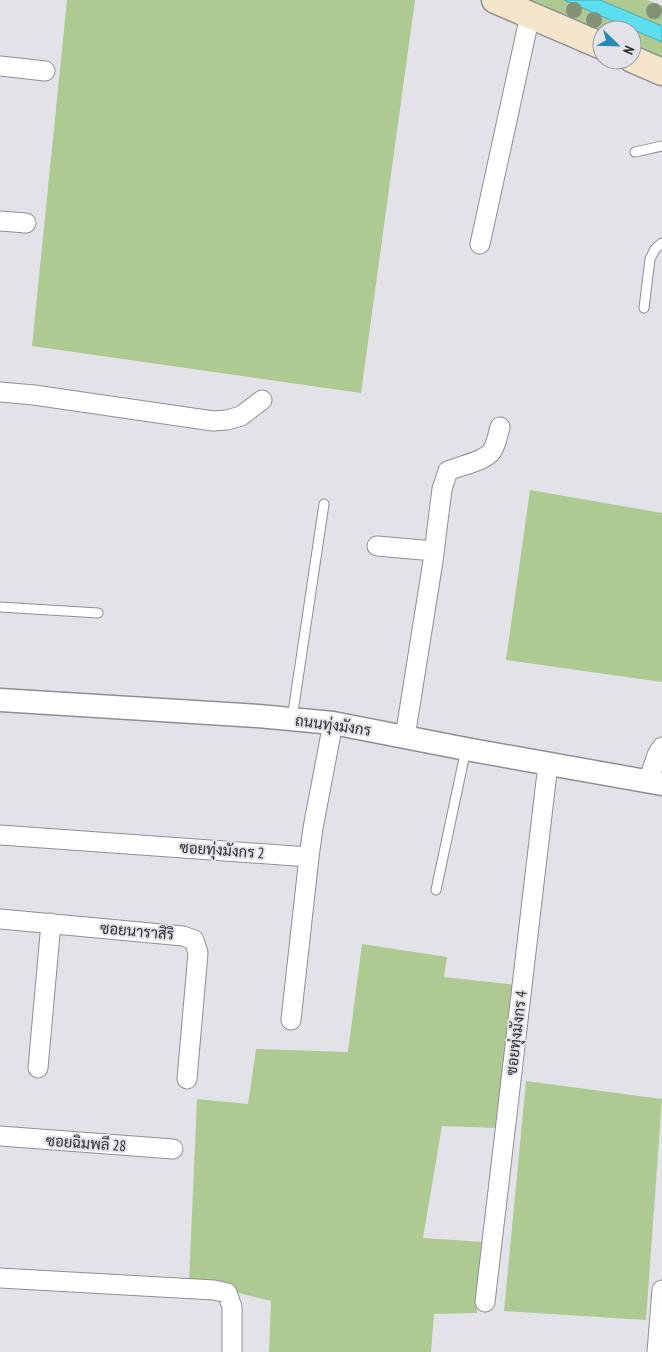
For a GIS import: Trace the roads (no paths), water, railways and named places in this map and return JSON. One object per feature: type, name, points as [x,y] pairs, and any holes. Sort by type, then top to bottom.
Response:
[{"type":"main road","points":[[495,0],[592,42]]},
{"type":"main road","points":[[642,63],[662,72]]},
{"type":"street","points":[[480,244],[530,15]]},
{"type":"street","points":[[0,66],[45,71]]},
{"type":"street","points":[[0,221],[26,223]]},
{"type":"street","points":[[0,392],[34,395],[213,421],[228,420],[241,416],[262,400]]},
{"type":"street","points":[[405,737],[442,489],[448,471],[486,456],[493,450],[500,428]]},
{"type":"street","points":[[377,546],[434,551]]},
{"type":"street","name":"ถนนทุ่งมังกร","points":[[0,700],[333,723],[655,783]]},
{"type":"street","points":[[291,1020],[312,828],[333,723]]},
{"type":"street","points":[[655,783],[657,755],[662,747]]},
{"type":"street","name":"ซอยทุ่งมังกร 4","points":[[485,1302],[548,764]]},
{"type":"street","name":"ซอยทุ่งมังกร 2","points":[[0,835],[309,857]]},
{"type":"street","name":"ซอยนาราสิริ","points":[[0,919],[183,936],[194,940],[198,954],[187,1079]]},
{"type":"street","points":[[38,1068],[52,923]]},
{"type":"street","name":"ซอยฉิมพลี 28","points":[[0,1136],[173,1149]]},
{"type":"street","points":[[0,1278],[214,1290],[227,1293],[232,1307],[232,1352]]},
{"type":"street","points":[[657,1352],[662,1290]]},
{"type":"lane","points":[[635,152],[662,146]]},
{"type":"lane","points":[[644,308],[650,259],[655,248],[662,243]]},
{"type":"lane","points":[[292,719],[324,504]]},
{"type":"lane","points":[[0,607],[98,613]]},
{"type":"lane","points":[[436,890],[466,749]]},
{"type":"water","points":[[564,0],[600,0],[662,26],[662,42],[642,33],[642,20],[611,20]]}]
